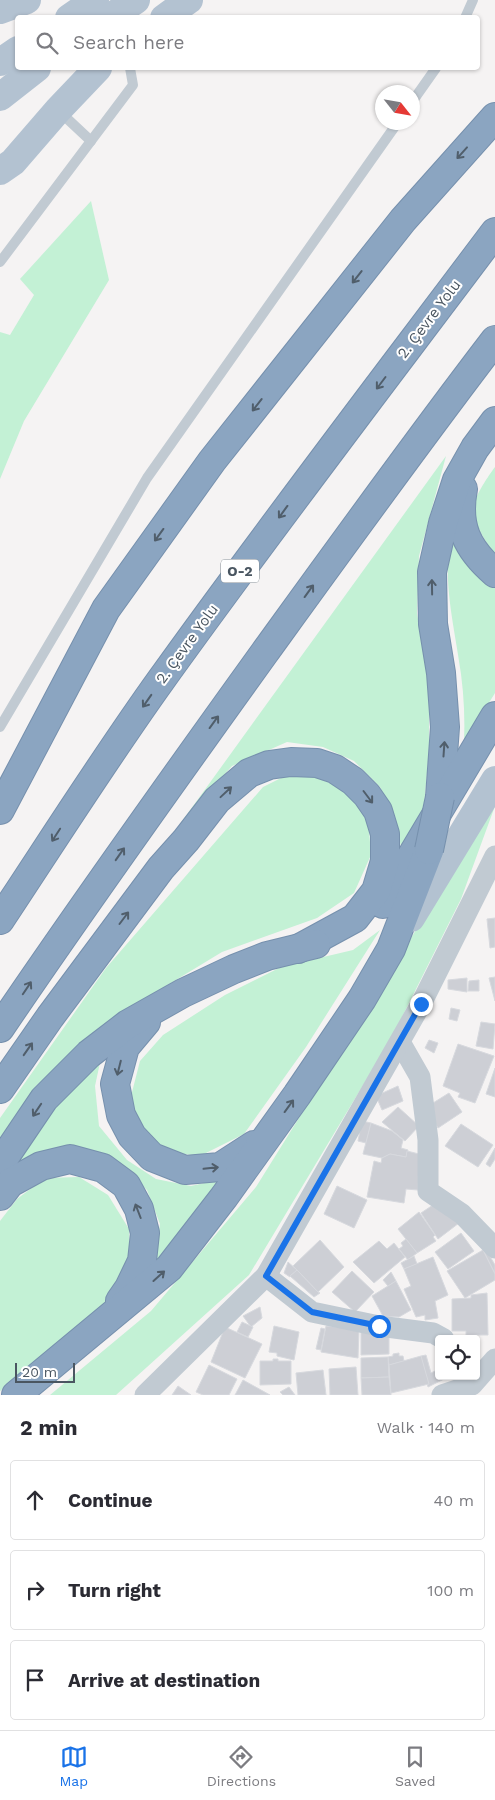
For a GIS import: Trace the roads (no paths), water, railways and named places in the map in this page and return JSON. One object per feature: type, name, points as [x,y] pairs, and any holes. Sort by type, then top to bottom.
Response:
[{"type":"highway","points":[[0,810],[106,608],[212,461],[402,220],[495,117]]},
{"type":"highway","name":"2. Çevre Yolu","points":[[0,920],[98,770],[160,681],[291,502],[495,232]]},
{"type":"highway","points":[[0,1028],[181,768],[417,441],[495,340]]},
{"type":"highway","points":[[16,1395],[169,1268],[224,1197],[362,999],[391,948],[430,850],[440,797],[445,727],[442,673],[433,624],[432,572],[443,523],[457,480],[475,448],[495,421]]},
{"type":"highway","points":[[475,448],[465,477],[460,518],[466,538],[481,560],[495,573]]},
{"type":"highway","points":[[0,1164],[44,1099],[89,1054],[128,1024],[234,969],[267,956],[342,937],[365,924],[385,901],[495,716]]},
{"type":"highway","points":[[0,1089],[50,1017],[155,876],[217,800],[249,773],[269,765],[291,762],[317,763],[335,768],[352,781],[367,795],[378,811],[385,834],[385,861],[376,891],[355,918],[298,949]]},
{"type":"highway","points":[[183,994],[151,1017],[125,1047],[115,1084],[121,1115],[132,1136],[152,1157],[184,1170],[220,1167],[266,1137]]},
{"type":"highway","points":[[0,1196],[10,1183],[41,1166],[70,1159],[103,1168],[126,1185],[139,1210],[145,1233],[142,1261],[129,1288],[108,1319]]},
{"type":"main road","points":[[0,10],[27,0]]},
{"type":"main road","points":[[73,15],[95,0]]},
{"type":"main road","points":[[114,15],[136,0]]},
{"type":"main road","points":[[168,15],[189,0]]},
{"type":"main road","points":[[0,50],[15,44]]},
{"type":"main road","points":[[0,62],[15,52]]},
{"type":"main road","points":[[0,97],[34,70]]},
{"type":"main road","points":[[4,170],[96,70]]},
{"type":"main road","points":[[391,948],[495,780]]},
{"type":"street","points":[[145,1395],[266,1276],[421,1004],[495,856]]},
{"type":"street","points":[[400,1042],[420,1077],[428,1140],[428,1191],[462,1214],[492,1242]]},
{"type":"street","points":[[266,1276],[312,1312],[379,1326],[436,1335]]},
{"type":"street","points":[[442,1395],[475,1390],[487,1360]]},
{"type":"lane","points":[[466,15],[473,0]]},
{"type":"lane","points":[[0,262],[133,85],[130,70]]},
{"type":"lane","points":[[420,91],[435,70]]},
{"type":"lane","points":[[58,110],[91,141]]},
{"type":"lane","points":[[0,727],[147,478],[392,130]]}]
